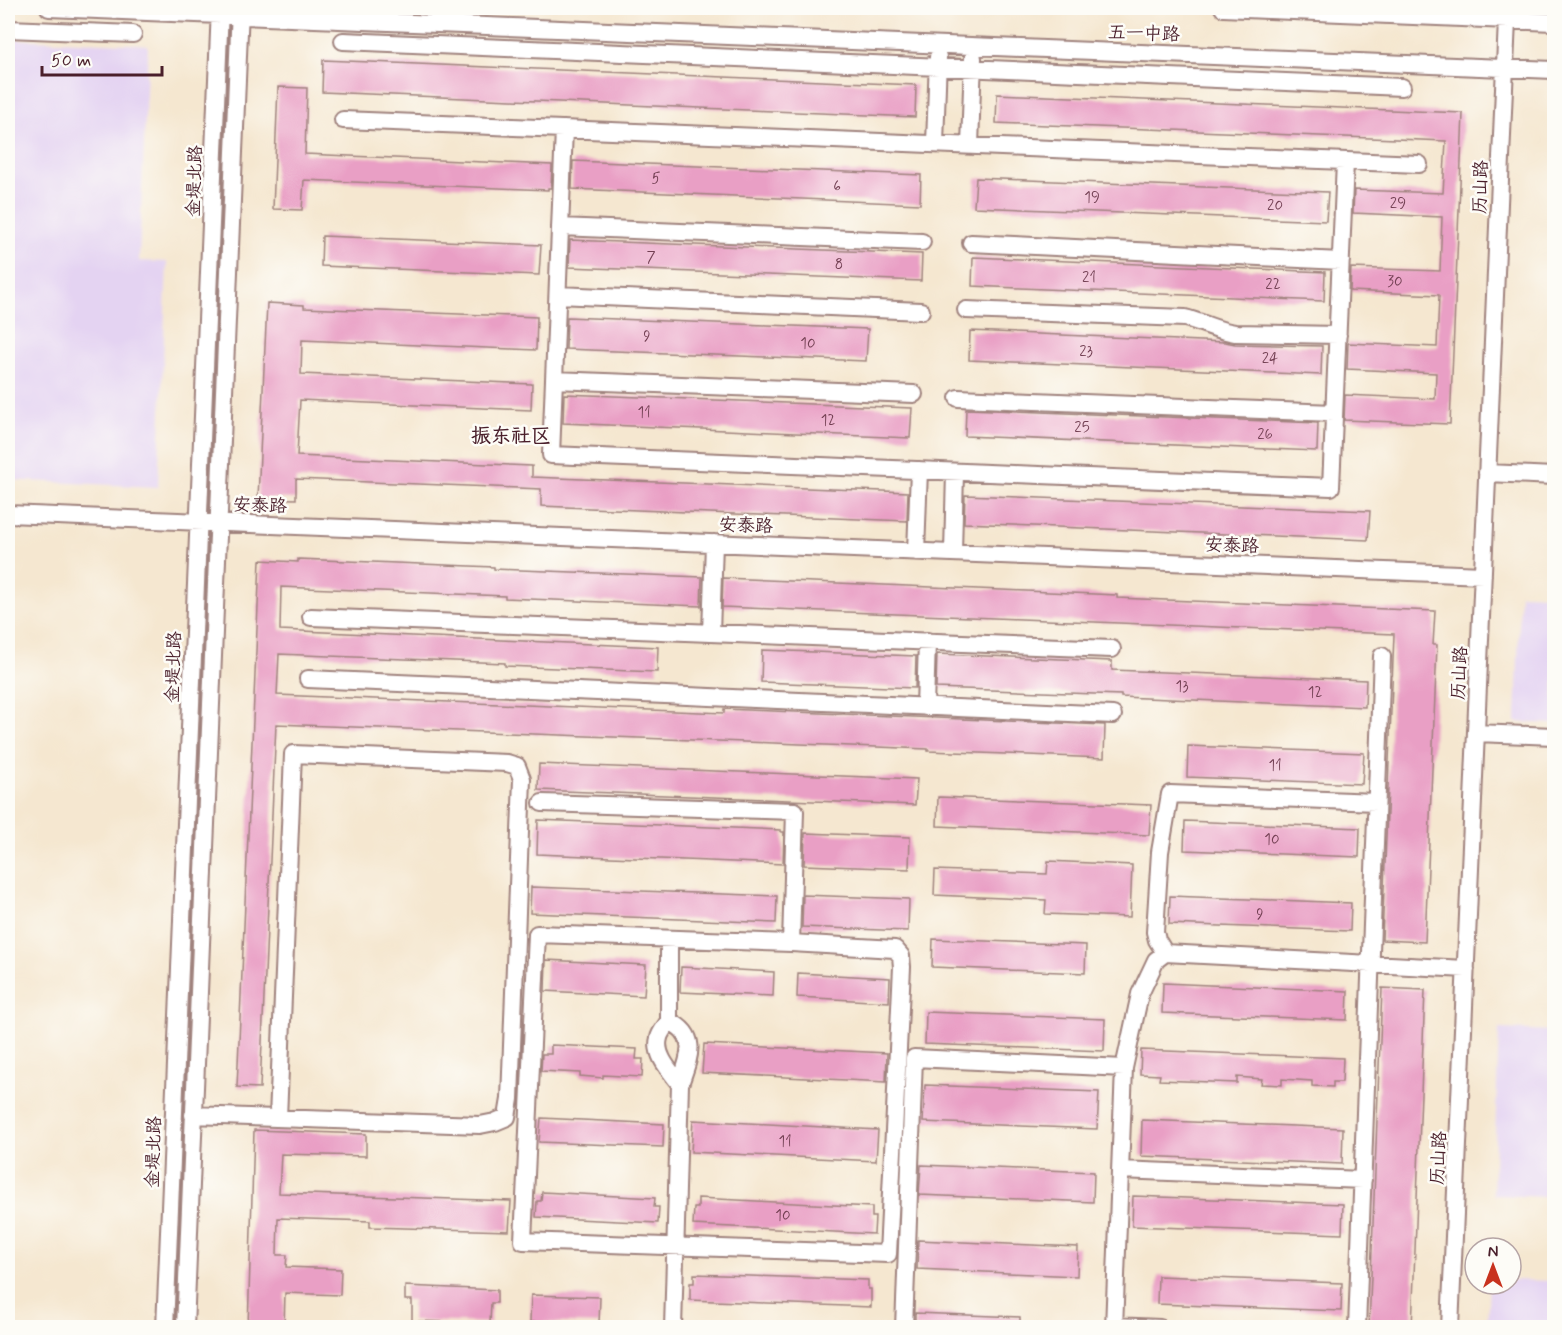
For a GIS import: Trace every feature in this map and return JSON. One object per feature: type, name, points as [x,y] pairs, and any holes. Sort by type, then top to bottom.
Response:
[{"type":"street","name":"五一中路","points":[[49,8],[240,11],[1554,70]]},
{"type":"street","points":[[1223,8],[1508,12],[1554,22]]},
{"type":"street","name":"金堤北路","points":[[165,1328],[220,11]]},
{"type":"street","points":[[185,1328],[240,11]]},
{"type":"street","name":"历山路","points":[[1450,1328],[1508,12]]},
{"type":"street","points":[[8,29],[133,34]]},
{"type":"street","points":[[343,41],[1402,87]]},
{"type":"street","points":[[935,144],[939,44]]},
{"type":"street","points":[[970,146],[974,45]]},
{"type":"street","points":[[343,120],[1419,164]]},
{"type":"street","points":[[564,129],[551,455],[1331,487],[1345,162]]},
{"type":"street","points":[[560,227],[922,242]]},
{"type":"street","points":[[971,243],[1341,261]]},
{"type":"street","points":[[558,295],[921,311]]},
{"type":"street","points":[[966,310],[1185,318],[1221,331],[1338,335]]},
{"type":"street","points":[[554,380],[914,394]]},
{"type":"street","points":[[958,398],[1334,413]]},
{"type":"street","points":[[916,552],[919,470]]},
{"type":"street","points":[[953,553],[956,472]]},
{"type":"street","points":[[1487,473],[1554,476]]},
{"type":"street","name":"安泰路","points":[[8,514],[1483,575]]},
{"type":"street","points":[[711,633],[714,543]]},
{"type":"street","points":[[311,617],[1112,649]]},
{"type":"street","points":[[926,707],[927,641]]},
{"type":"street","points":[[1357,1328],[1382,656]]},
{"type":"street","points":[[308,679],[1113,715]]},
{"type":"street","points":[[1476,733],[1554,736]]},
{"type":"street","points":[[194,1115],[278,1118],[480,1125],[507,1117],[510,1099],[522,779],[517,766],[507,763],[293,754],[278,1118]]},
{"type":"street","points":[[1166,953],[1157,940],[1155,932],[1160,852],[1170,795],[1376,802]]},
{"type":"street","points":[[542,803],[795,811],[791,943]]},
{"type":"street","points":[[537,934],[669,939],[895,949],[901,956],[888,1254],[523,1241],[537,934]]},
{"type":"street","points":[[669,939],[669,1021],[659,1038],[659,1052],[680,1084]]},
{"type":"street","points":[[1160,1328],[1114,1327],[1124,1068],[1140,994],[1156,960],[1166,953],[1466,969]]},
{"type":"street","points":[[669,1021],[681,1027],[690,1042],[688,1061],[680,1084],[673,1328]]},
{"type":"street","points":[[904,1328],[914,1058],[1124,1068]]},
{"type":"street","points":[[1120,1170],[1363,1180]]},
{"type":"shaded area","points":[[8,39],[148,45],[139,261],[167,262],[158,487],[8,480]]},
{"type":"shaded area","points":[[1520,594],[1554,595],[1554,724],[1516,722]]},
{"type":"shaded area","points":[[1499,1029],[1554,1031],[1554,1197],[1493,1195]]},
{"type":"shaded area","points":[[1523,1280],[1554,1281],[1554,1327],[1487,1327],[1488,1296],[1523,1296]]},
{"type":"building","points":[[323,60],[916,85],[915,117],[322,92]]},
{"type":"building","points":[[278,87],[307,88],[305,154],[552,165],[551,188],[548,190],[304,180],[302,210],[273,209]]},
{"type":"building","points":[[997,94],[1463,113],[1450,424],[1344,420],[1345,395],[1435,399],[1436,373],[1347,369],[1348,343],[1437,347],[1439,295],[1350,291],[1351,268],[1440,271],[1442,217],[1353,213],[1354,190],[1443,193],[1446,141],[996,123]]},
{"type":"building","points":[[573,161],[921,175],[920,204],[572,189]]},
{"type":"building","points":[[976,178],[1328,192],[1326,221],[974,207]]},
{"type":"building","points":[[322,236],[541,245],[539,275],[321,266]]},
{"type":"building","points":[[570,240],[922,254],[921,281],[569,267]]},
{"type":"building","points":[[973,257],[1325,272],[1324,301],[972,286]]},
{"type":"building","points":[[267,303],[304,305],[304,308],[537,317],[536,350],[302,340],[301,374],[532,384],[531,410],[300,400],[297,456],[532,466],[532,477],[908,492],[907,521],[541,506],[541,489],[296,479],[296,499],[258,498]]},
{"type":"building","points":[[567,317],[868,329],[866,361],[566,349]]},
{"type":"building","points":[[970,331],[1322,346],[1321,375],[969,360]]},
{"type":"building","points":[[564,394],[912,408],[910,438],[563,423]]},
{"type":"building","points":[[966,409],[1318,423],[1317,451],[965,436]]},
{"type":"building","points":[[965,495],[1370,511],[1368,540],[964,523]]},
{"type":"building","points":[[298,559],[702,577],[701,606],[281,587],[280,630],[658,647],[657,672],[279,654],[277,695],[724,713],[724,709],[1105,725],[1104,758],[276,724],[260,1088],[237,1087],[260,560],[298,562]]},
{"type":"building","points":[[723,578],[1435,611],[1433,645],[1437,645],[1425,942],[1382,940],[1394,634],[722,607]]},
{"type":"building","points":[[762,650],[916,656],[915,688],[761,682]]},
{"type":"building","points":[[937,654],[1112,661],[1112,670],[1366,680],[1365,707],[936,688]]},
{"type":"building","points":[[1188,746],[1364,753],[1362,784],[1187,777]]},
{"type":"building","points":[[539,764],[917,779],[915,805],[538,790]]},
{"type":"building","points":[[938,797],[1151,805],[1149,835],[937,826]]},
{"type":"building","points":[[538,820],[781,830],[784,832],[783,864],[537,854]]},
{"type":"building","points":[[1185,821],[1360,828],[1359,857],[1184,850]]},
{"type":"building","points":[[805,833],[910,837],[909,869],[804,865]]},
{"type":"building","points":[[1048,861],[1132,865],[1130,917],[1045,914],[1046,900],[934,895],[935,870],[1047,874]]},
{"type":"building","points":[[531,887],[777,896],[776,923],[530,913]]},
{"type":"building","points":[[803,895],[909,899],[908,931],[802,927]]},
{"type":"building","points":[[1170,896],[1351,903],[1350,931],[1169,924]]},
{"type":"building","points":[[933,939],[1086,945],[1085,973],[932,967]]},
{"type":"building","points":[[546,960],[646,965],[644,996],[545,991]]},
{"type":"building","points":[[681,967],[774,972],[773,996],[680,992]]},
{"type":"building","points":[[798,973],[890,978],[889,1002],[797,997]]},
{"type":"building","points":[[1163,983],[1348,991],[1347,1020],[1162,1013]]},
{"type":"building","points":[[1382,988],[1425,990],[1412,1328],[1369,1328]]},
{"type":"building","points":[[926,1012],[1105,1019],[1104,1051],[925,1044]]},
{"type":"building","points":[[704,1044],[887,1053],[886,1082],[702,1073]]},
{"type":"building","points":[[551,1045],[637,1049],[636,1059],[643,1059],[642,1077],[603,1075],[603,1078],[580,1076],[580,1073],[541,1071],[542,1054],[551,1054]]},
{"type":"building","points":[[1141,1050],[1343,1058],[1342,1082],[1333,1082],[1333,1087],[1312,1086],[1312,1081],[1282,1079],[1282,1085],[1261,1084],[1262,1079],[1237,1077],[1237,1083],[1159,1080],[1160,1075],[1140,1074]]},
{"type":"building","points":[[925,1085],[1099,1092],[1097,1129],[923,1122]]},
{"type":"building","points":[[541,1118],[664,1124],[663,1147],[539,1142]]},
{"type":"building","points":[[693,1120],[878,1130],[876,1161],[691,1152]]},
{"type":"building","points":[[1142,1120],[1343,1128],[1342,1164],[1141,1156]]},
{"type":"building","points":[[254,1130],[366,1134],[366,1156],[281,1154],[279,1193],[511,1201],[509,1231],[370,1227],[370,1221],[278,1218],[277,1255],[287,1255],[286,1267],[341,1269],[340,1295],[285,1293],[284,1328],[248,1328]]},
{"type":"building","points":[[921,1165],[1094,1172],[1093,1202],[919,1195]]},
{"type":"building","points":[[542,1192],[655,1198],[654,1207],[659,1207],[658,1223],[536,1217],[537,1201],[541,1201]]},
{"type":"building","points":[[1133,1196],[1343,1204],[1342,1234],[1132,1226]]},
{"type":"building","points":[[698,1198],[872,1207],[872,1217],[875,1217],[874,1234],[693,1225],[694,1208],[698,1208]]},
{"type":"building","points":[[918,1240],[1078,1247],[1077,1276],[917,1269]]},
{"type":"building","points":[[694,1274],[868,1280],[868,1289],[871,1289],[871,1307],[690,1300],[690,1283],[694,1283]]},
{"type":"building","points":[[1158,1276],[1342,1283],[1341,1311],[1157,1304]]},
{"type":"building","points":[[405,1286],[497,1290],[497,1303],[491,1303],[490,1323],[412,1321],[412,1300],[405,1300]]},
{"type":"building","points":[[531,1295],[600,1297],[599,1324],[530,1322]]},
{"type":"building","points":[[915,1313],[1020,1317],[1020,1328],[915,1328]]},
{"type":"district","name":"振东社区","points":[[511,435]]}]
